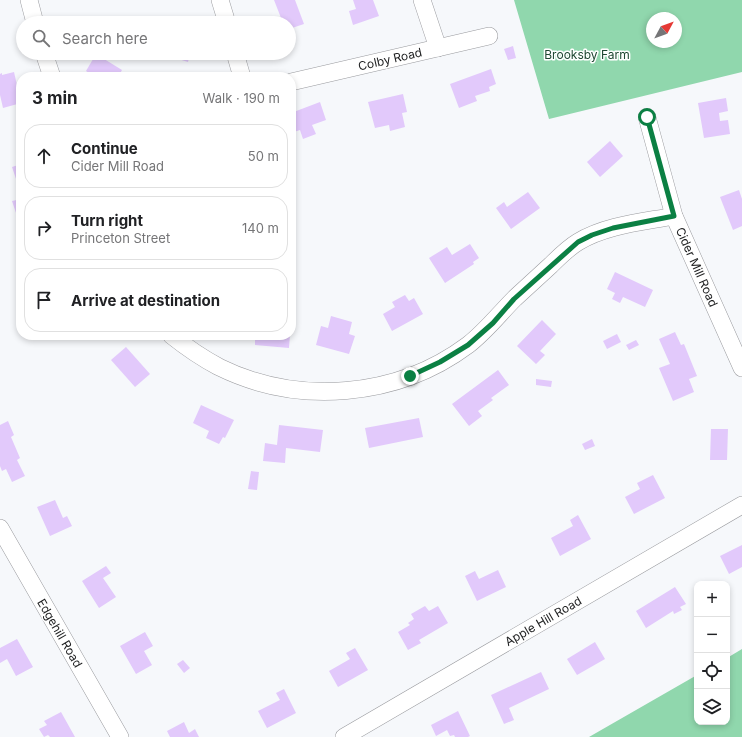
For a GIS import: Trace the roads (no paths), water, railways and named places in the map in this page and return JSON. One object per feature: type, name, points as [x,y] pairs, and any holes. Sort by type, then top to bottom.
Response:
[{"type":"street","points":[[28,0],[33,16]]},
{"type":"street","points":[[220,0],[225,16]]},
{"type":"street","points":[[422,0],[438,48]]},
{"type":"street","name":"Colby Road","points":[[296,81],[489,36]]},
{"type":"street","points":[[46,60],[50,72]]},
{"type":"street","points":[[237,60],[241,72]]},
{"type":"street","name":"Cider Mill Road","points":[[647,117],[674,216],[742,368]]},
{"type":"street","points":[[177,340],[190,350],[218,367],[249,379],[281,388],[313,392],[340,391],[379,386],[410,376],[434,365],[468,345],[493,323],[514,299],[578,242],[592,235],[613,228],[674,216]]},
{"type":"street","name":"Apple Hill Road","points":[[344,737],[742,505]]},
{"type":"street","name":"Edgehill Road","points":[[0,528],[120,737]]},
{"type":"park label","name":"Brooksby Farm","points":[[587,54]]}]
